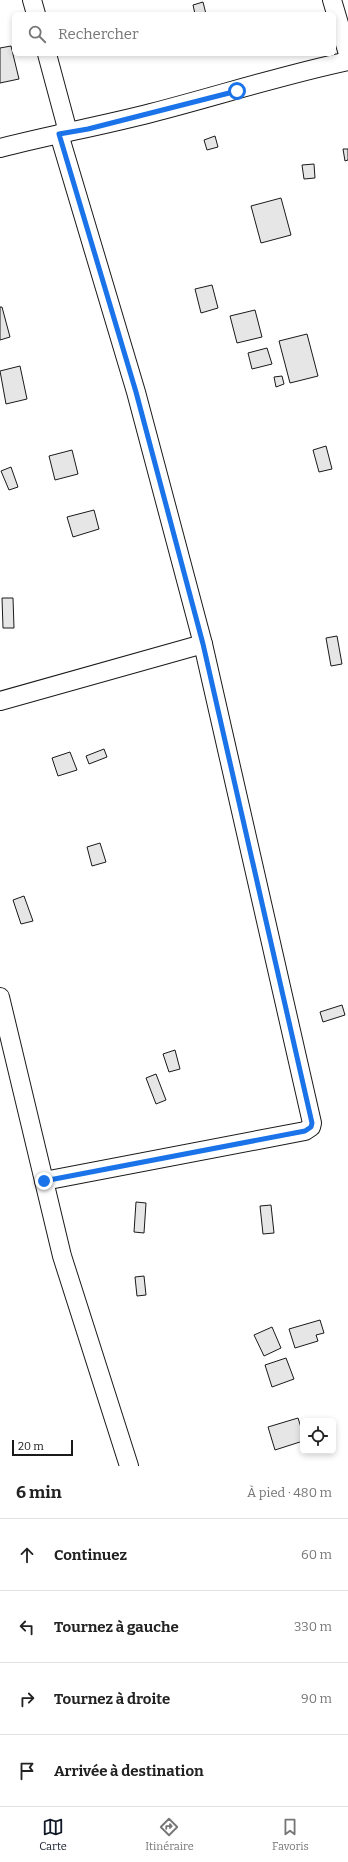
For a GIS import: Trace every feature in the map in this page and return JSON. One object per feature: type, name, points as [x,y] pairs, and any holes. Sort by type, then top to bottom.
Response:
[{"type":"street","points":[[32,0],[35,12]]},
{"type":"street","points":[[332,0],[336,12]]},
{"type":"street","points":[[336,14],[348,54]]},
{"type":"street","points":[[44,1181],[305,1131],[311,1127],[312,1123],[203,644],[136,392],[64,133],[47,56]]},
{"type":"street","points":[[0,148],[130,119],[237,91],[300,71],[348,60]]},
{"type":"street","points":[[0,701],[203,644]]},
{"type":"street","points":[[0,997],[62,1256],[129,1466]]},
{"type":"building","points":[[203,2],[206,12],[195,12],[193,5]]},
{"type":"building","points":[[11,46],[12,56],[13,56],[19,79],[0,83],[0,48]]},
{"type":"building","points":[[215,136],[218,147],[207,150],[204,140]]},
{"type":"building","points":[[343,149],[348,149],[348,160],[345,161]]},
{"type":"building","points":[[314,164],[315,178],[304,179],[302,165]]},
{"type":"building","points":[[281,198],[291,235],[261,243],[251,206]]},
{"type":"building","points":[[212,285],[218,308],[201,313],[195,289]]},
{"type":"building","points":[[0,307],[2,307],[10,337],[0,340]]},
{"type":"building","points":[[255,310],[262,337],[237,343],[230,316]]},
{"type":"building","points":[[307,334],[318,376],[290,383],[279,341]]},
{"type":"building","points":[[267,348],[272,364],[252,369],[248,353]]},
{"type":"building","points":[[20,366],[27,399],[6,404],[0,371]]},
{"type":"building","points":[[282,376],[284,384],[276,387],[274,377]]},
{"type":"building","points":[[326,446],[332,469],[319,472],[313,450]]},
{"type":"building","points":[[72,450],[78,474],[55,480],[49,456]]},
{"type":"building","points":[[11,467],[18,487],[9,490],[1,471]]},
{"type":"building","points":[[94,510],[99,529],[73,537],[67,517]]},
{"type":"building","points":[[2,598],[13,598],[14,628],[3,628]]},
{"type":"building","points":[[337,636],[342,664],[331,666],[326,638]]},
{"type":"building","points":[[104,749],[107,757],[89,764],[86,756]]},
{"type":"building","points":[[70,752],[77,770],[58,776],[52,758]]},
{"type":"building","points":[[100,843],[106,862],[92,866],[87,847]]},
{"type":"building","points":[[24,896],[33,921],[21,924],[13,900]]},
{"type":"building","points":[[342,1005],[345,1015],[323,1022],[320,1012]]},
{"type":"building","points":[[175,1050],[180,1069],[169,1072],[163,1054]]},
{"type":"building","points":[[156,1074],[166,1100],[156,1104],[146,1078]]},
{"type":"building","points":[[136,1202],[146,1203],[144,1233],[134,1232]]},
{"type":"building","points":[[271,1205],[274,1233],[263,1234],[260,1206]]},
{"type":"building","points":[[144,1276],[146,1295],[137,1296],[135,1277]]},
{"type":"building","points":[[320,1320],[324,1333],[316,1335],[318,1341],[295,1348],[289,1329]]},
{"type":"building","points":[[272,1327],[281,1348],[264,1356],[254,1335]]},
{"type":"building","points":[[286,1358],[294,1379],[272,1387],[265,1365]]},
{"type":"building","points":[[298,1418],[300,1424],[300,1442],[275,1450],[268,1427]]},
{"type":"route","points":[[44,1181],[305,1131],[311,1127],[312,1123],[203,644],[136,392],[59,134],[88,129],[237,91]]}]
